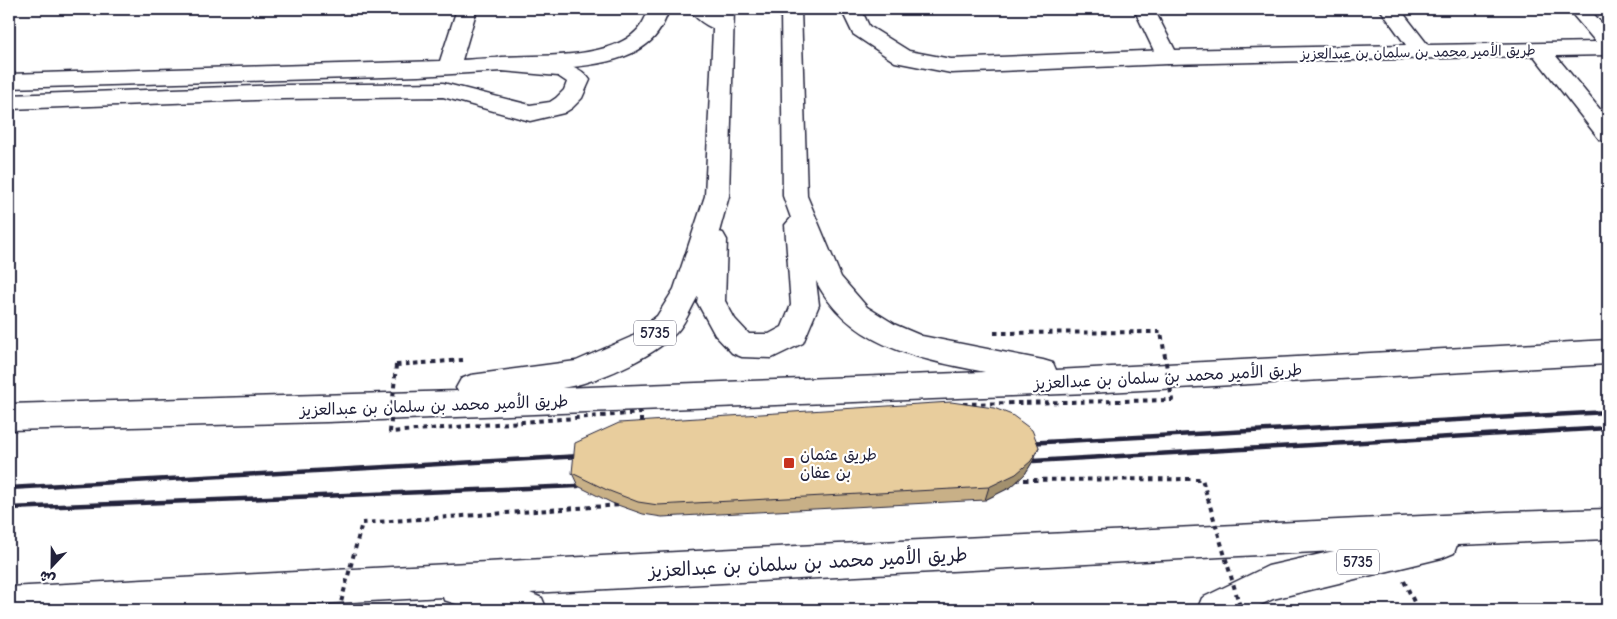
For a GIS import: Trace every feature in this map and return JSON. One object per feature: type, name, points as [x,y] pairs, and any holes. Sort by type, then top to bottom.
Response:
[{"type":"main road","points":[[449,67],[467,9]]},
{"type":"main road","points":[[9,81],[449,67],[554,61],[604,54],[636,42],[654,22],[659,9]]},
{"type":"main road","points":[[700,9],[723,17]]},
{"type":"main road","points":[[717,196],[710,302],[725,326],[742,345],[772,346],[793,335],[805,305],[795,196],[791,9]]},
{"type":"main road","name":"طريق الأمير محمد بن سلمان بن عبدالعزيز","points":[[852,9],[860,30],[903,57],[951,66],[1168,57],[1608,48]]},
{"type":"main road","points":[[1144,9],[1168,57]]},
{"type":"main road","points":[[1390,9],[1422,52]]},
{"type":"main road","points":[[1578,9],[1608,42]]},
{"type":"main road","name":"5735","points":[[327,409],[579,373],[641,345],[666,324],[687,291],[717,196],[723,17]]},
{"type":"main road","points":[[1540,50],[1608,134]]},
{"type":"main road","points":[[9,102],[283,92],[443,90],[501,107],[530,113],[556,108],[564,103],[574,93],[579,80],[564,70],[502,64]]},
{"type":"main road","points":[[795,196],[830,282],[857,315],[886,333],[920,347],[1088,381]]},
{"type":"main road","name":"طريق الأمير محمد بن سلمان بن عبدالعزيز","points":[[9,418],[327,409],[1088,381],[1608,352]]},
{"type":"main road","name":"طريق الأمير محمد بن سلمان بن عبدالعزيز","points":[[9,604],[734,565],[1506,527],[1608,524]]},
{"type":"main road","name":"5735","points":[[1214,610],[1268,583],[1506,527]]},
{"type":"main road","points":[[435,582],[530,610]]},
{"type":"path","points":[[955,404],[1172,400],[1161,332],[984,333]]},
{"type":"path","points":[[396,365],[390,432],[641,413],[641,431]]},
{"type":"path","points":[[1009,480],[1202,479],[1242,610]]},
{"type":"path","points":[[339,610],[362,523],[631,504]]},
{"type":"building","points":[[951,402],[994,408],[1012,415],[1032,430],[1039,447],[1031,461],[1016,474],[989,487],[658,505],[638,502],[572,473],[575,443],[619,423]]},
{"type":"railway","points":[[1026,443],[1608,412]]},
{"type":"railway","points":[[1033,461],[1608,428]]},
{"type":"railway","points":[[9,488],[581,456]]},
{"type":"railway","points":[[9,508],[578,486]]},
{"type":"place","name":"طريق عثمان بن عفان","points":[[789,463]]}]
